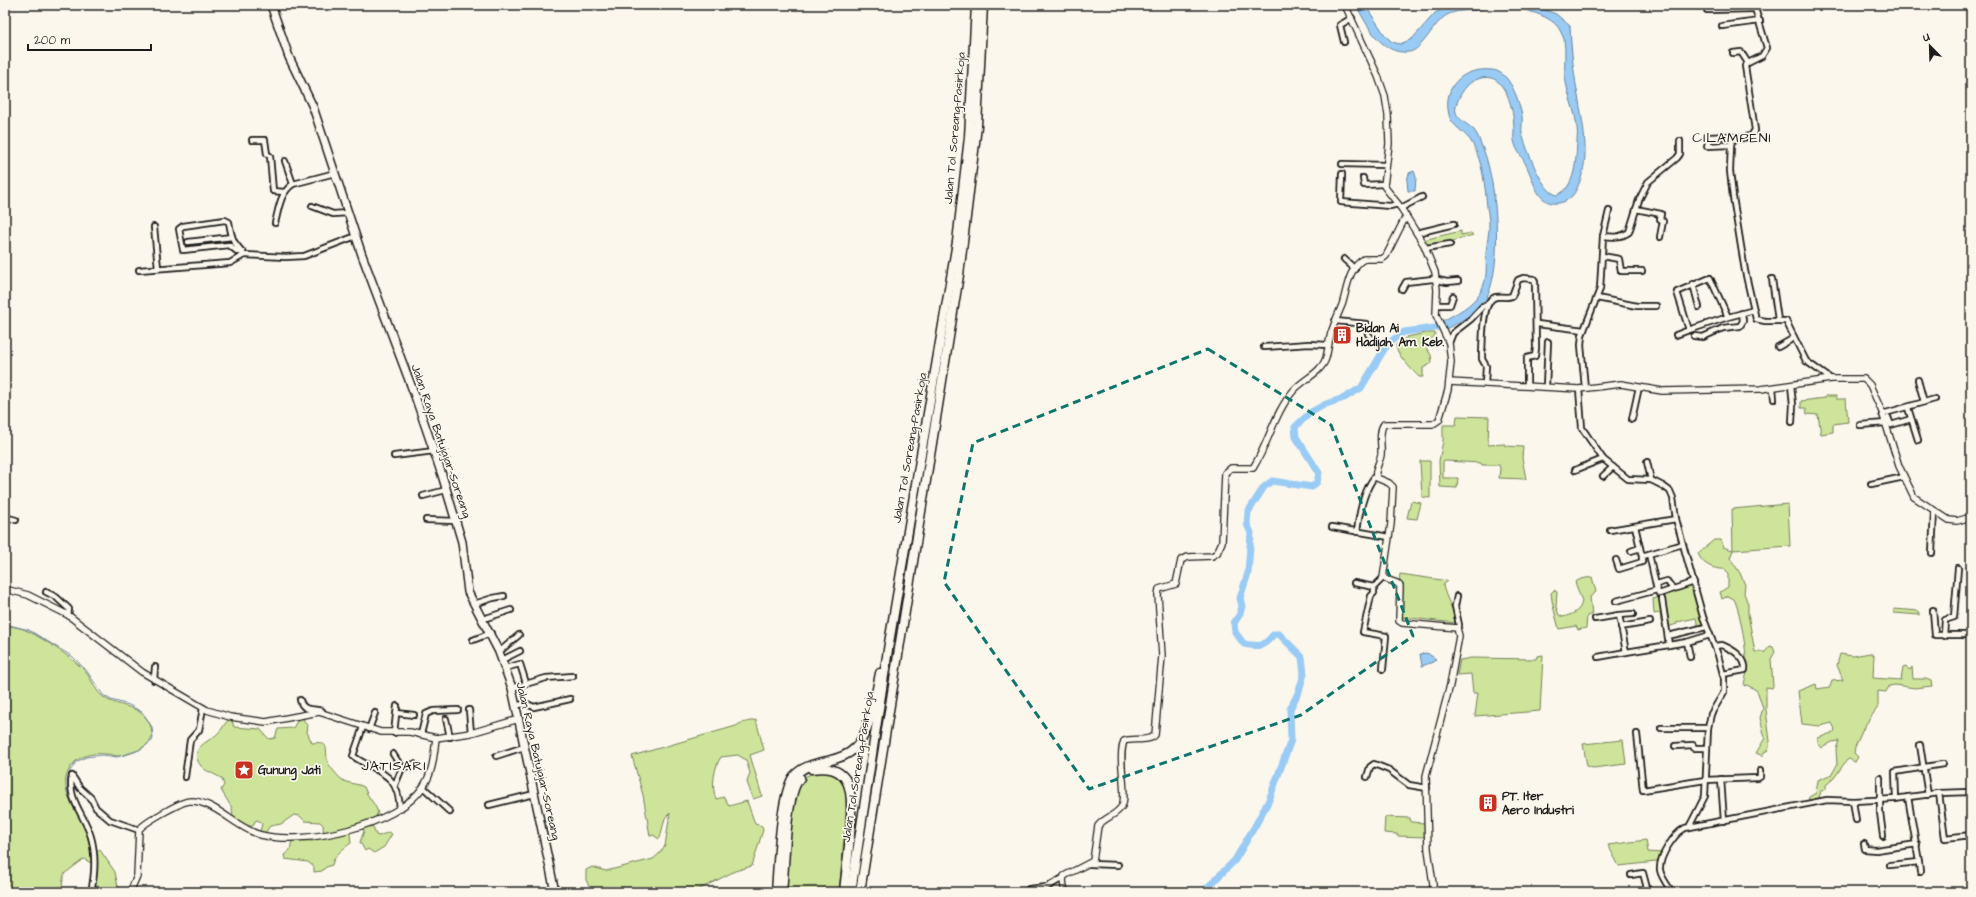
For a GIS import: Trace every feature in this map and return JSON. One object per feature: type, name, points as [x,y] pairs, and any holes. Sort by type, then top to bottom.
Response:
[{"type":"highway","name":"Jalan Raya Batujajar-Soreang","points":[[271,5],[289,57],[311,102],[356,236],[434,451],[456,521],[465,558],[467,587],[474,604],[491,633],[512,688],[517,705],[521,748],[534,794],[555,892]]},
{"type":"highway","name":"Jalan Tol Soreang–Pasirkoja","points":[[851,892],[889,643],[957,242],[969,137],[976,5]]},
{"type":"highway","name":"Jalan Tol Soreang–Pasirkoja","points":[[860,892],[959,275],[978,126],[983,5]]},
{"type":"highway","points":[[776,892],[784,810],[789,785],[794,776],[804,768],[846,756],[859,744],[870,719],[882,665],[889,643]]},
{"type":"highway","points":[[782,892],[790,809],[796,784],[805,773],[811,770],[827,768],[833,769],[843,776],[847,782],[851,794],[844,892]]},
{"type":"street","points":[[1345,5],[1378,76],[1385,96],[1389,121],[1389,144],[1384,184],[1387,191],[1400,206],[1426,248],[1436,279],[1437,318],[1449,343],[1451,362],[1449,382],[1442,414],[1437,423],[1387,422],[1382,425],[1381,452],[1376,475],[1371,480],[1357,532]]},
{"type":"street","points":[[1707,10],[1755,7],[1760,21],[1766,51],[1762,56],[1745,66],[1745,74],[1755,130],[1751,136],[1732,140],[1730,171],[1745,271],[1757,320],[1778,320],[1788,323],[1805,359],[1831,379]]},
{"type":"street","points":[[1344,42],[1340,24],[1352,18]]},
{"type":"street","points":[[1722,26],[1760,21]]},
{"type":"street","points":[[1733,53],[1741,52],[1748,63]]},
{"type":"street","points":[[1731,145],[1707,146],[1710,137],[1730,136],[1737,139]]},
{"type":"street","points":[[252,140],[265,140],[267,154],[270,156],[273,191],[284,192]]},
{"type":"street","points":[[1603,236],[1612,237],[1628,234],[1636,209],[1648,182],[1671,164],[1680,154],[1680,141]]},
{"type":"street","points":[[285,161],[293,184]]},
{"type":"street","points":[[1342,164],[1386,165]]},
{"type":"street","points":[[275,223],[284,192],[293,184],[335,173]]},
{"type":"street","points":[[1342,174],[1341,202],[1400,206],[1422,197]]},
{"type":"street","points":[[1363,178],[1364,185],[1384,184]]},
{"type":"street","points":[[312,206],[332,214],[348,213]]},
{"type":"street","points":[[1636,209],[1660,214],[1660,219],[1663,222],[1660,237]]},
{"type":"street","points":[[1609,211],[1603,236],[1601,278],[1597,298],[1584,330],[1581,344],[1582,428],[1603,459],[1628,479],[1651,480],[1670,491],[1706,626],[1715,646],[1723,674],[1724,692],[1711,714],[1708,728],[1705,796],[1689,827]]},
{"type":"street","points":[[1090,864],[1093,861],[1098,826],[1118,811],[1123,803],[1121,756],[1124,741],[1130,739],[1151,739],[1154,737],[1156,732],[1162,656],[1158,595],[1159,589],[1176,584],[1181,560],[1188,557],[1212,556],[1221,548],[1225,473],[1231,468],[1253,468],[1266,445],[1273,424],[1293,391],[1310,377],[1325,361],[1335,321],[1347,284],[1355,268],[1364,259],[1382,259],[1386,256],[1406,216]]},
{"type":"street","points":[[244,254],[232,236],[229,222],[225,220],[183,226],[179,230],[183,250],[229,245],[238,252],[244,254],[286,257],[304,256],[356,236]]},
{"type":"street","points":[[1417,233],[1454,224]]},
{"type":"street","points":[[154,227],[158,268]]},
{"type":"street","points":[[188,242],[232,236]]},
{"type":"street","points":[[1426,248],[1450,244]]},
{"type":"street","points":[[139,270],[230,263],[244,254]]},
{"type":"street","points":[[1602,256],[1619,259],[1621,271],[1642,271]]},
{"type":"street","points":[[1344,259],[1355,268]]},
{"type":"street","points":[[1402,289],[1406,282],[1436,279],[1447,282],[1458,281]]},
{"type":"street","points":[[1486,384],[1486,366],[1482,359],[1482,353],[1484,313],[1488,304],[1496,297],[1513,296],[1519,279],[1534,279],[1537,324],[1535,356],[1527,358],[1528,385]]},
{"type":"street","points":[[1689,330],[1677,292],[1693,284],[1710,279],[1728,316]]},
{"type":"street","points":[[1772,279],[1778,320]]},
{"type":"street","points":[[1693,284],[1699,307]]},
{"type":"street","points":[[1437,305],[1450,305],[1453,296]]},
{"type":"street","points":[[1597,298],[1632,306],[1656,306]]},
{"type":"street","points":[[1449,343],[1453,333],[1471,319],[1483,306],[1488,304]]},
{"type":"street","points":[[1676,334],[1728,316],[1754,310]]},
{"type":"street","points":[[1694,336],[1703,337],[1723,328],[1740,326],[1742,321],[1742,313]]},
{"type":"street","points":[[1335,321],[1367,324],[1368,334],[1373,340]]},
{"type":"street","points":[[1537,324],[1584,330]]},
{"type":"street","points":[[1778,346],[1794,338]]},
{"type":"street","points":[[1546,386],[1548,342]]},
{"type":"street","points":[[1264,347],[1309,344],[1328,345]]},
{"type":"street","points":[[1449,382],[1582,388],[1617,384],[1662,391],[1773,388],[1831,379],[1862,379],[1867,381],[1885,418],[1904,477],[1914,497],[1949,520],[1971,517]]},
{"type":"street","points":[[1918,380],[1924,402]]},
{"type":"street","points":[[1791,385],[1793,405],[1792,422]]},
{"type":"street","points":[[1632,419],[1635,386]]},
{"type":"street","points":[[1773,388],[1774,398]]},
{"type":"street","points":[[1860,425],[1885,418],[1935,399]]},
{"type":"street","points":[[1908,408],[1918,440]]},
{"type":"street","points":[[1885,418],[1891,425],[1911,419]]},
{"type":"street","points":[[394,456],[434,451]]},
{"type":"street","points":[[1575,470],[1603,459]]},
{"type":"street","points":[[1647,462],[1651,480]]},
{"type":"street","points":[[1603,476],[1613,467]]},
{"type":"street","points":[[1376,475],[1377,478],[1391,483],[1392,487],[1389,538],[1383,578],[1374,587],[1374,593],[1370,596],[1364,633],[1386,636],[1383,669]]},
{"type":"street","points":[[1870,484],[1904,477]]},
{"type":"street","points":[[423,496],[446,490]]},
{"type":"street","points":[[1932,553],[1934,511]]},
{"type":"street","points":[[5,529],[6,518],[16,520]]},
{"type":"street","points":[[1610,530],[1676,518]]},
{"type":"street","points":[[426,520],[456,521]]},
{"type":"street","points":[[1616,560],[1619,569],[1643,562],[1635,526]]},
{"type":"street","points":[[1332,527],[1389,538]]},
{"type":"street","points":[[1642,556],[1683,544]]},
{"type":"street","points":[[1631,551],[1640,548]]},
{"type":"street","points":[[1649,554],[1659,594],[1694,582]]},
{"type":"street","points":[[1944,636],[1945,620],[1954,617],[1958,568]]},
{"type":"street","points":[[1383,578],[1399,585],[1399,622],[1457,628]]},
{"type":"street","points":[[1657,584],[1667,581],[1673,589]]},
{"type":"street","points":[[1354,583],[1374,587]]},
{"type":"street","points":[[5,589],[28,595],[68,615],[112,650],[154,680],[218,715],[266,722],[311,712],[325,713]]},
{"type":"street","points":[[1616,601],[1658,590]]},
{"type":"street","points":[[46,592],[67,605],[69,609],[68,615]]},
{"type":"street","points":[[474,604],[504,596]]},
{"type":"street","points":[[1432,892],[1433,884],[1428,849],[1428,766],[1450,686],[1460,636],[1457,628],[1459,625],[1455,606],[1456,596]]},
{"type":"street","points":[[1662,599],[1669,645]]},
{"type":"street","points":[[483,619],[511,610]]},
{"type":"street","points":[[1933,610],[1934,634],[1944,636],[1971,635]]},
{"type":"street","points":[[1595,619],[1633,614]]},
{"type":"street","points":[[1620,615],[1626,652]]},
{"type":"street","points":[[1621,627],[1650,622]]},
{"type":"street","points":[[1668,636],[1706,626]]},
{"type":"street","points":[[473,640],[491,633]]},
{"type":"street","points":[[499,652],[519,635]]},
{"type":"street","points":[[1598,657],[1687,642],[1710,635]]},
{"type":"street","points":[[1687,642],[1690,658]]},
{"type":"street","points":[[1715,646],[1722,645],[1729,649],[1738,655],[1745,665],[1745,670],[1723,674]]},
{"type":"street","points":[[502,660],[520,651]]},
{"type":"street","points":[[505,668],[520,664],[526,683]]},
{"type":"street","points":[[154,680],[155,667]]},
{"type":"street","points":[[512,688],[546,678],[573,676]]},
{"type":"street","points":[[300,700],[306,709],[321,710],[325,713],[369,729],[394,733],[410,732],[436,738],[470,734],[519,719]]},
{"type":"street","points":[[517,705],[528,704],[534,707],[570,700]]},
{"type":"street","points":[[394,733],[398,706]]},
{"type":"street","points":[[185,777],[190,740],[199,730],[203,708]]},
{"type":"street","points":[[421,734],[426,714],[433,711],[458,710]]},
{"type":"street","points":[[468,710],[470,734]]},
{"type":"street","points":[[369,729],[375,713]]},
{"type":"street","points":[[397,714],[414,715]]},
{"type":"street","points":[[446,719],[450,737]]},
{"type":"street","points":[[363,727],[353,756],[382,772],[395,785],[400,809]]},
{"type":"street","points":[[1661,728],[1708,728]]},
{"type":"street","points":[[1637,734],[1643,790],[1705,780],[1758,778],[1760,777],[1760,771]]},
{"type":"street","points":[[130,892],[137,876],[139,830],[147,821],[188,801],[202,803],[214,809],[248,831],[269,836],[320,836],[371,822],[408,804],[423,788],[432,767],[436,738]]},
{"type":"street","points":[[1675,746],[1693,745],[1694,748],[1706,748]]},
{"type":"street","points":[[1920,745],[1928,795]]},
{"type":"street","points":[[496,756],[521,748]]},
{"type":"street","points":[[393,754],[402,768]]},
{"type":"street","points":[[395,785],[402,768],[414,764]]},
{"type":"street","points":[[1367,777],[1370,767],[1374,764],[1389,770],[1410,786],[1427,788]]},
{"type":"street","points":[[1896,799],[1896,772],[1943,764]]},
{"type":"street","points":[[91,892],[94,877],[94,855],[91,837],[71,794],[72,776],[80,788],[91,798],[96,808],[110,820],[139,830]]},
{"type":"street","points":[[1880,778],[1880,812],[1883,836]]},
{"type":"street","points":[[1721,779],[1724,821]]},
{"type":"street","points":[[423,788],[450,812]]},
{"type":"street","points":[[1672,892],[1661,873],[1661,862],[1676,836],[1681,830],[1689,827],[1827,800],[1853,801],[1896,799],[1939,793],[1971,792]]},
{"type":"street","points":[[1939,793],[1945,838],[1971,835]]},
{"type":"street","points":[[489,804],[534,794]]},
{"type":"street","points":[[1908,797],[1920,872]]},
{"type":"street","points":[[1853,801],[1856,820]]},
{"type":"street","points":[[1864,844],[1865,849],[1873,850],[1916,844]]},
{"type":"street","points":[[1890,865],[1919,862]]},
{"type":"street","points":[[1029,889],[1045,888],[1068,874],[1090,864],[1118,865]]},
{"type":"street","points":[[1631,875],[1643,873],[1648,892]]},
{"type":"street","points":[[1063,878],[1065,892]]},
{"type":"highlighted area","points":[[1208,349],[1331,425],[1413,636],[1301,715],[1089,789],[944,582],[973,443]]},
{"type":"green space","points":[[1461,231],[1461,235],[1471,233],[1473,235],[1455,240],[1454,242],[1427,247],[1423,240]]},
{"type":"green space","points":[[1426,333],[1435,333],[1435,335],[1425,346],[1431,355],[1432,363],[1423,368],[1423,377],[1419,377],[1398,353],[1396,345],[1407,337]]},
{"type":"green space","points":[[1825,396],[1836,396],[1836,399],[1846,399],[1848,422],[1833,424],[1833,432],[1821,434],[1818,415],[1807,414],[1806,408],[1801,408],[1801,401],[1825,398]]},
{"type":"green space","points":[[1457,416],[1489,417],[1488,445],[1505,444],[1505,446],[1523,447],[1522,458],[1526,479],[1499,478],[1499,465],[1482,465],[1481,463],[1445,461],[1443,462],[1443,478],[1458,478],[1457,488],[1440,487],[1439,461],[1443,441],[1443,425],[1456,425]]},
{"type":"green space","points":[[1420,461],[1430,461],[1430,498],[1422,497]]},
{"type":"green space","points":[[1411,501],[1421,503],[1417,519],[1407,518]]},
{"type":"green space","points":[[1788,504],[1790,546],[1733,550],[1732,509]]},
{"type":"green space","points":[[1714,540],[1721,540],[1723,547],[1733,550],[1730,558],[1740,573],[1745,585],[1744,593],[1748,604],[1748,614],[1755,652],[1765,652],[1770,646],[1773,647],[1775,652],[1771,659],[1773,686],[1772,688],[1766,687],[1766,710],[1770,741],[1768,750],[1763,753],[1763,756],[1756,753],[1765,738],[1760,718],[1763,708],[1756,690],[1747,685],[1744,686],[1747,665],[1745,645],[1737,605],[1734,599],[1728,596],[1722,599],[1720,592],[1728,587],[1728,575],[1725,569],[1708,566],[1698,553]]},
{"type":"green space","points":[[1400,574],[1448,581],[1443,585],[1455,618],[1455,623],[1402,617],[1403,584],[1399,582]]},
{"type":"green space","points":[[1592,577],[1596,592],[1590,597],[1592,614],[1587,616],[1586,628],[1578,630],[1576,626],[1559,629],[1551,593],[1554,590],[1557,592],[1556,607],[1559,615],[1563,617],[1570,615],[1580,608],[1582,601],[1575,582]]},
{"type":"green space","points":[[1693,582],[1704,626],[1698,627],[1696,618],[1677,622],[1677,624],[1668,627],[1668,622],[1661,622],[1660,613],[1654,614],[1653,599],[1664,596],[1664,591]]},
{"type":"green space","points":[[1894,609],[1919,611],[1919,615],[1894,613]]},
{"type":"green space","points":[[5,625],[26,630],[64,653],[85,671],[97,691],[102,696],[116,703],[139,711],[145,716],[152,733],[152,738],[149,742],[134,752],[118,756],[108,754],[87,755],[76,761],[68,771],[66,778],[67,791],[88,836],[91,850],[91,863],[84,859],[64,874],[61,892],[5,892]]},
{"type":"green space","points":[[1870,653],[1874,655],[1873,678],[1901,680],[1903,668],[1906,667],[1910,670],[1912,667],[1913,679],[1926,679],[1931,681],[1932,686],[1915,688],[1895,685],[1889,686],[1886,692],[1878,691],[1878,707],[1864,727],[1855,747],[1854,753],[1858,757],[1855,762],[1849,759],[1846,761],[1834,778],[1826,785],[1826,789],[1821,791],[1819,798],[1808,801],[1809,797],[1816,793],[1818,780],[1832,774],[1837,765],[1836,749],[1839,741],[1832,742],[1822,748],[1818,743],[1818,738],[1834,732],[1835,729],[1832,723],[1820,726],[1802,724],[1798,691],[1816,684],[1817,689],[1830,687],[1832,681],[1843,680],[1837,665],[1840,654],[1853,656]]},
{"type":"green space","points":[[1543,655],[1540,711],[1475,716],[1478,693],[1473,693],[1471,674],[1457,675],[1460,660],[1471,658],[1536,659],[1537,656]]},
{"type":"green space","points":[[303,718],[305,723],[308,725],[307,732],[312,743],[322,743],[325,745],[328,763],[337,775],[342,780],[364,787],[378,812],[372,825],[376,835],[379,836],[389,832],[392,834],[384,847],[374,853],[368,849],[365,851],[360,842],[364,831],[362,825],[349,826],[351,843],[337,855],[332,865],[326,867],[322,871],[314,872],[314,867],[308,862],[285,859],[284,855],[290,850],[292,840],[312,841],[324,838],[323,825],[320,822],[305,821],[300,816],[294,815],[281,824],[270,826],[265,833],[260,831],[262,824],[258,820],[255,821],[253,826],[246,826],[233,818],[232,808],[221,790],[224,785],[222,779],[203,768],[197,759],[196,754],[201,746],[215,736],[229,719],[232,721],[234,727],[260,729],[269,739],[275,738],[278,729],[293,728],[298,719]]},
{"type":"green space","points":[[756,720],[764,750],[750,755],[762,796],[753,799],[747,782],[750,773],[746,760],[738,755],[721,757],[714,777],[714,794],[716,799],[724,797],[729,806],[747,801],[755,824],[762,826],[763,830],[752,866],[735,871],[694,892],[592,892],[586,880],[586,870],[592,867],[606,871],[653,859],[665,846],[670,813],[665,818],[660,838],[659,839],[653,835],[650,836],[643,795],[632,756],[736,726],[741,723]]},
{"type":"green space","points":[[1623,740],[1626,764],[1593,768],[1587,766],[1583,744]]},
{"type":"green space","points":[[816,772],[833,774],[837,777],[848,796],[839,892],[786,892],[794,795],[804,777]]},
{"type":"green space","points":[[1385,817],[1410,818],[1411,822],[1425,823],[1425,837],[1397,836],[1397,834],[1384,833]]},
{"type":"green space","points":[[1646,840],[1648,852],[1662,853],[1656,862],[1619,866],[1608,845]]},
{"type":"green space","points":[[95,850],[100,850],[115,872],[119,892],[92,892]]},
{"type":"water","points":[[1356,5],[1365,5],[1385,35],[1392,42],[1400,44],[1412,39],[1435,13],[1451,5],[1532,5],[1556,14],[1570,26],[1573,64],[1583,123],[1585,157],[1581,179],[1575,193],[1569,199],[1564,202],[1552,203],[1541,197],[1537,191],[1526,164],[1516,147],[1514,141],[1514,125],[1511,107],[1507,95],[1499,82],[1487,77],[1474,81],[1470,83],[1461,93],[1457,102],[1457,114],[1461,120],[1475,132],[1486,157],[1491,176],[1496,220],[1495,265],[1492,284],[1486,299],[1473,313],[1462,321],[1444,330],[1441,322],[1469,305],[1481,291],[1486,277],[1486,252],[1489,228],[1484,183],[1479,158],[1470,139],[1450,119],[1448,105],[1452,87],[1457,80],[1464,75],[1482,70],[1492,70],[1498,72],[1509,81],[1519,103],[1522,118],[1522,134],[1535,169],[1545,186],[1557,195],[1568,186],[1574,172],[1576,156],[1577,125],[1566,84],[1564,39],[1560,30],[1552,21],[1536,13],[1516,8],[1489,7],[1450,13],[1437,24],[1419,47],[1409,52],[1399,52],[1390,49],[1376,37]]},
{"type":"water","points":[[1414,171],[1416,177],[1415,191],[1408,191],[1407,181],[1409,173]]},
{"type":"water","points":[[1427,653],[1436,659],[1433,662],[1422,666],[1420,654]]},
{"type":"waterway","points":[[1203,892],[1235,860],[1269,800],[1291,740],[1290,709],[1299,691],[1304,674],[1302,657],[1279,634],[1274,634],[1264,644],[1254,646],[1244,644],[1235,632],[1234,623],[1240,614],[1242,606],[1240,598],[1248,573],[1251,533],[1247,524],[1248,512],[1264,487],[1272,481],[1312,487],[1317,482],[1319,473],[1296,437],[1295,427],[1311,412],[1326,404],[1344,398],[1361,388],[1385,348],[1404,332],[1435,328],[1447,323]]},
{"type":"waterway","points":[[5,624],[29,630],[73,657],[86,670],[103,695],[111,700],[129,705],[142,712],[152,727],[152,741],[139,750],[117,757],[102,755],[86,757],[76,762],[70,771],[67,781],[68,793],[73,804]]},
{"type":"place","name":"Bidan Ai Hadijah, Am. Keb.","points":[[1342,335]]},
{"type":"place","name":"Gunung Jati","points":[[244,770]]},
{"type":"place","name":"PT. Iter Aero Industri","points":[[1488,803]]},
{"type":"district","name":"CILAMPENI","points":[[1732,138]]},
{"type":"district","name":"JATISARI","points":[[394,766]]}]
